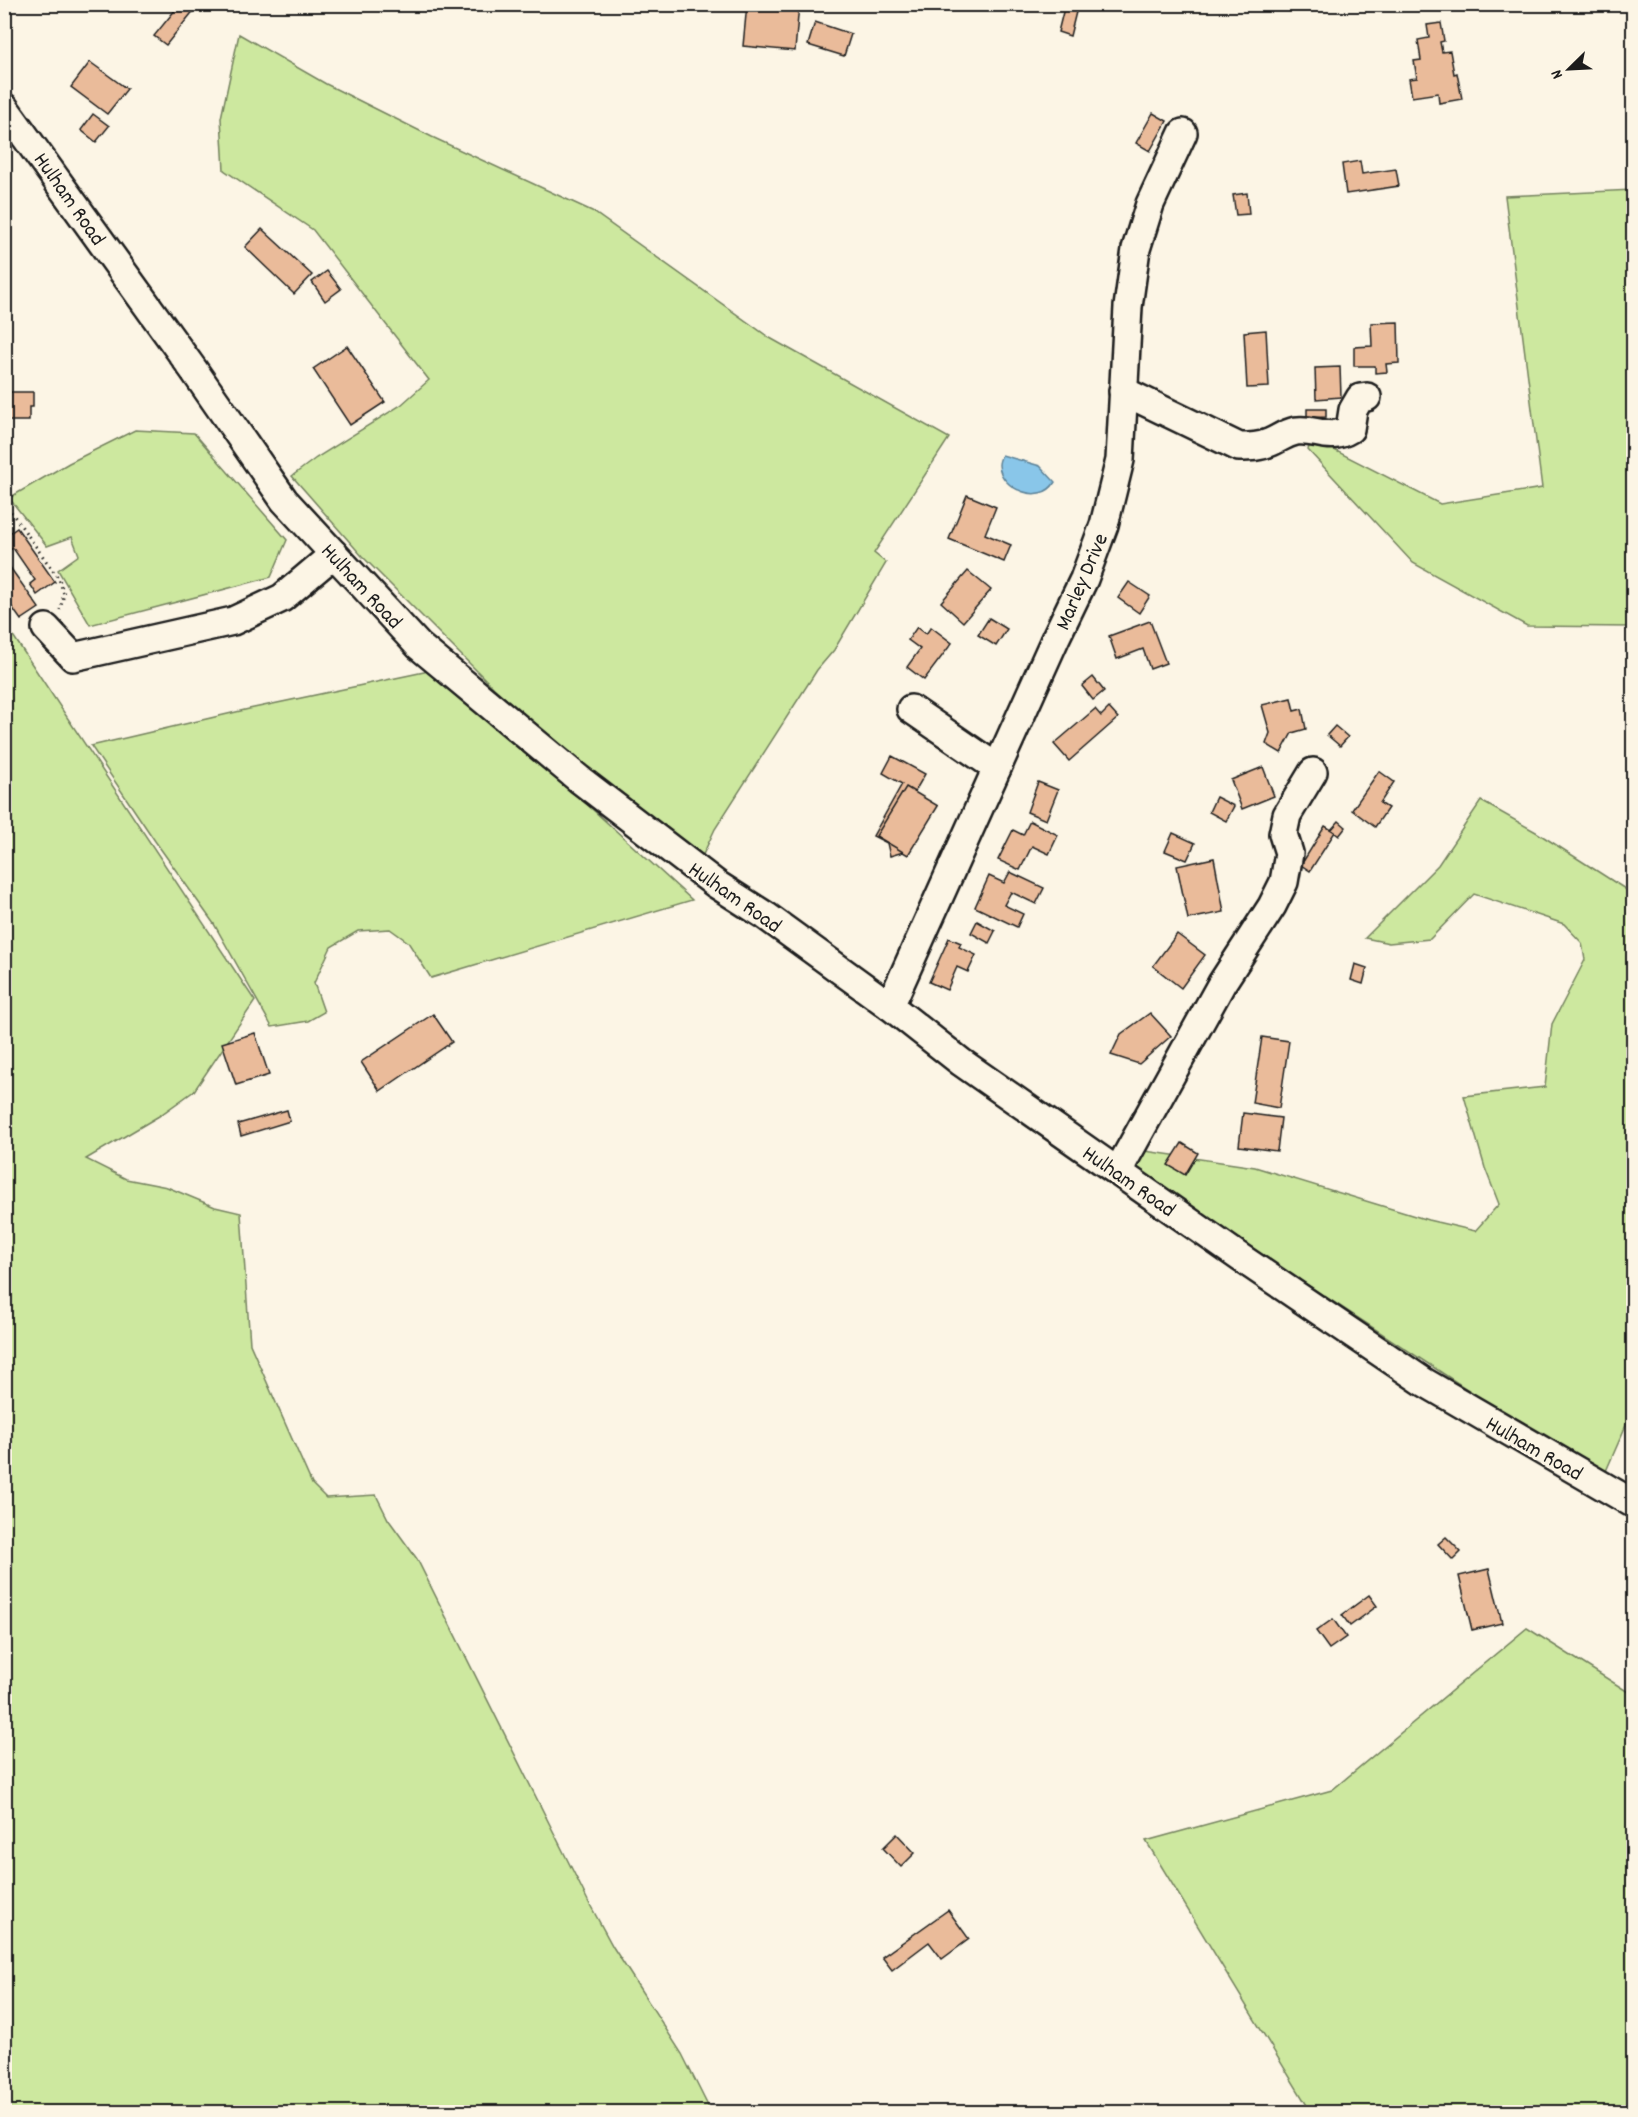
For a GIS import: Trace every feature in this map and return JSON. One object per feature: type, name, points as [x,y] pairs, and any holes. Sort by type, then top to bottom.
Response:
[{"type":"street","name":"Hulham Road","points":[[4,107],[284,500],[420,646],[579,779],[716,884],[766,916],[890,1006],[961,1062],[1241,1258],[1424,1382],[1634,1504]]},
{"type":"street","name":"Marley Drive","points":[[890,1006],[1084,579],[1104,525],[1120,460],[1128,307],[1136,249],[1150,204],[1183,133]]},
{"type":"street","points":[[1123,391],[1239,447],[1257,447],[1272,442],[1286,433],[1299,430],[1329,435],[1342,434],[1350,429],[1353,410],[1360,398],[1367,397]]},
{"type":"street","points":[[46,628],[73,657],[233,621],[282,598],[334,554]]},
{"type":"street","points":[[911,709],[997,768]]},
{"type":"street","points":[[1118,1171],[1222,984],[1272,906],[1284,882],[1289,853],[1283,834],[1287,815],[1313,772]]},
{"type":"path","points":[[4,502],[59,579],[64,594],[55,621],[46,628]]},
{"type":"green space","points":[[239,34],[326,84],[432,137],[592,211],[770,338],[949,438],[874,553],[886,563],[834,650],[817,670],[715,829],[700,861],[597,781],[494,688],[362,556],[292,476],[316,458],[401,405],[429,380],[313,230],[224,170],[221,118]]},
{"type":"green space","points":[[1633,190],[1633,627],[1527,626],[1413,563],[1308,450],[1311,438],[1440,504],[1542,488],[1505,196]]},
{"type":"green space","points":[[135,430],[194,433],[287,540],[271,577],[90,625],[58,570],[79,555],[72,537],[47,546],[9,498],[69,463]]},
{"type":"green space","points":[[4,622],[255,1001],[194,1091],[159,1116],[86,1159],[126,1179],[167,1187],[215,1207],[241,1213],[250,1344],[312,1484],[326,1498],[376,1495],[388,1519],[417,1559],[588,1901],[613,1947],[682,2054],[711,2112],[5,2112]]},
{"type":"green space","points":[[436,667],[692,900],[431,978],[408,942],[390,929],[358,931],[331,947],[314,983],[324,1012],[308,1021],[272,1027],[214,924],[91,746],[249,709],[424,672]]},
{"type":"green space","points":[[1481,801],[1536,832],[1633,894],[1633,1409],[1603,1478],[1127,1167],[1145,1151],[1255,1167],[1428,1220],[1475,1231],[1499,1204],[1485,1168],[1464,1096],[1545,1087],[1552,1024],[1585,960],[1582,943],[1564,924],[1474,894],[1430,939],[1389,943],[1365,938],[1438,865]]},
{"type":"green space","points":[[1527,1628],[1633,1695],[1633,2112],[1311,2112],[1146,1841],[1332,1790]]},
{"type":"water","points":[[1002,455],[1040,466],[1055,482],[1049,489],[1040,493],[1022,491],[1013,487],[1001,474],[999,465]]},
{"type":"building","points":[[180,4],[199,4],[166,45],[154,36]]},
{"type":"building","points":[[747,4],[799,4],[795,51],[743,46]]},
{"type":"building","points":[[1001,4],[1020,4],[1017,10]]},
{"type":"building","points":[[1065,4],[1078,4],[1070,36],[1058,32]]},
{"type":"building","points":[[815,22],[851,34],[844,56],[808,45]]},
{"type":"building","points":[[1441,23],[1444,41],[1440,42],[1442,52],[1450,51],[1462,99],[1439,103],[1438,93],[1412,97],[1409,79],[1417,78],[1414,61],[1421,60],[1418,40],[1429,38],[1427,25]]},
{"type":"building","points":[[90,62],[127,89],[107,114],[71,87]]},
{"type":"building","points":[[1153,113],[1167,121],[1150,151],[1136,143]]},
{"type":"building","points":[[93,114],[109,126],[96,142],[81,130]]},
{"type":"building","points":[[1360,161],[1362,174],[1396,169],[1399,186],[1346,194],[1342,164]]},
{"type":"building","points":[[1247,193],[1249,214],[1236,215],[1233,195]]},
{"type":"building","points":[[262,229],[312,275],[294,294],[245,247]]},
{"type":"building","points":[[327,271],[341,289],[325,301],[312,282]]},
{"type":"building","points":[[1398,322],[1399,363],[1386,364],[1387,372],[1375,373],[1375,366],[1354,366],[1354,347],[1372,346],[1371,323]]},
{"type":"building","points":[[1266,330],[1269,387],[1247,388],[1244,332]]},
{"type":"building","points":[[347,346],[385,402],[350,425],[313,369]]},
{"type":"building","points":[[1340,367],[1341,397],[1316,399],[1315,368]]},
{"type":"building","points":[[4,392],[33,392],[33,407],[29,407],[29,421],[4,421]]},
{"type":"building","points":[[1307,409],[1326,409],[1326,417],[1307,418]]},
{"type":"building","points":[[967,495],[996,507],[985,534],[1011,545],[1004,562],[949,539]]},
{"type":"building","points":[[17,528],[55,582],[37,595],[30,584],[35,580],[13,548],[7,552],[4,548],[4,537]]},
{"type":"building","points":[[4,559],[39,608],[21,620],[4,596]]},
{"type":"building","points":[[968,571],[991,590],[963,622],[941,602]]},
{"type":"building","points":[[1129,582],[1150,596],[1139,613],[1118,598]]},
{"type":"building","points":[[989,618],[1007,629],[996,646],[978,635]]},
{"type":"building","points":[[1150,621],[1166,663],[1150,669],[1143,649],[1117,659],[1109,636]]},
{"type":"building","points":[[917,627],[926,634],[931,627],[952,643],[924,680],[907,667],[920,649],[908,640]]},
{"type":"building","points":[[1093,677],[1104,691],[1093,700],[1082,686]]},
{"type":"building","points":[[1291,698],[1294,711],[1302,709],[1306,729],[1292,733],[1281,753],[1266,744],[1270,733],[1262,705]]},
{"type":"building","points":[[1109,708],[1118,718],[1069,761],[1054,744],[1095,709],[1101,716]]},
{"type":"building","points":[[1335,726],[1348,737],[1340,746],[1327,735]]},
{"type":"building","points":[[892,756],[925,774],[900,817],[910,850],[890,856],[887,843],[873,836],[902,784],[883,773]]},
{"type":"building","points":[[1263,767],[1274,796],[1242,809],[1231,780]]},
{"type":"building","points":[[1379,771],[1394,782],[1380,803],[1388,808],[1375,827],[1352,810]]},
{"type":"building","points":[[1038,782],[1058,790],[1046,820],[1027,812]]},
{"type":"building","points":[[906,787],[938,806],[908,855],[876,836]]},
{"type":"building","points":[[1216,797],[1234,806],[1226,821],[1209,812]]},
{"type":"building","points":[[1030,821],[1058,835],[1049,854],[1032,846],[1020,870],[998,860],[1013,830],[1023,835]]},
{"type":"building","points":[[1339,821],[1346,827],[1339,836],[1331,830]]},
{"type":"building","points":[[1325,826],[1335,832],[1310,871],[1301,865]]},
{"type":"building","points":[[1173,833],[1195,843],[1187,860],[1165,851]]},
{"type":"building","points":[[1214,858],[1224,912],[1188,919],[1177,866]]},
{"type":"building","points":[[1010,872],[1044,888],[1036,904],[1011,892],[1004,905],[1023,914],[1017,927],[975,907],[989,876],[1004,883]]},
{"type":"building","points":[[977,921],[995,931],[989,943],[971,933]]},
{"type":"building","points":[[1177,934],[1205,955],[1181,988],[1153,966]]},
{"type":"building","points":[[949,938],[961,943],[959,947],[976,955],[968,972],[957,967],[947,990],[929,982]]},
{"type":"building","points":[[1355,964],[1367,968],[1363,984],[1351,980]]},
{"type":"building","points":[[1150,1013],[1171,1036],[1139,1064],[1111,1055],[1121,1034]]},
{"type":"building","points":[[433,1014],[452,1042],[380,1091],[361,1062]]},
{"type":"building","points":[[255,1033],[269,1075],[236,1085],[222,1043]]},
{"type":"building","points":[[1262,1037],[1289,1041],[1279,1108],[1252,1103]]},
{"type":"building","points":[[287,1110],[290,1121],[241,1136],[238,1124]]},
{"type":"building","points":[[1243,1113],[1281,1118],[1277,1151],[1239,1146]]},
{"type":"building","points":[[1182,1143],[1198,1153],[1185,1175],[1168,1165]]},
{"type":"building","points":[[1446,1537],[1461,1552],[1453,1560],[1438,1544]]},
{"type":"building","points":[[1489,1569],[1502,1623],[1472,1630],[1459,1576]]},
{"type":"building","points":[[1369,1595],[1377,1606],[1350,1626],[1342,1615]]},
{"type":"building","points":[[1333,1619],[1346,1637],[1329,1649],[1316,1631]]},
{"type":"building","points":[[897,1834],[915,1853],[901,1867],[883,1848]]},
{"type":"building","points":[[948,1910],[969,1939],[942,1959],[929,1942],[892,1970],[882,1957]]}]
